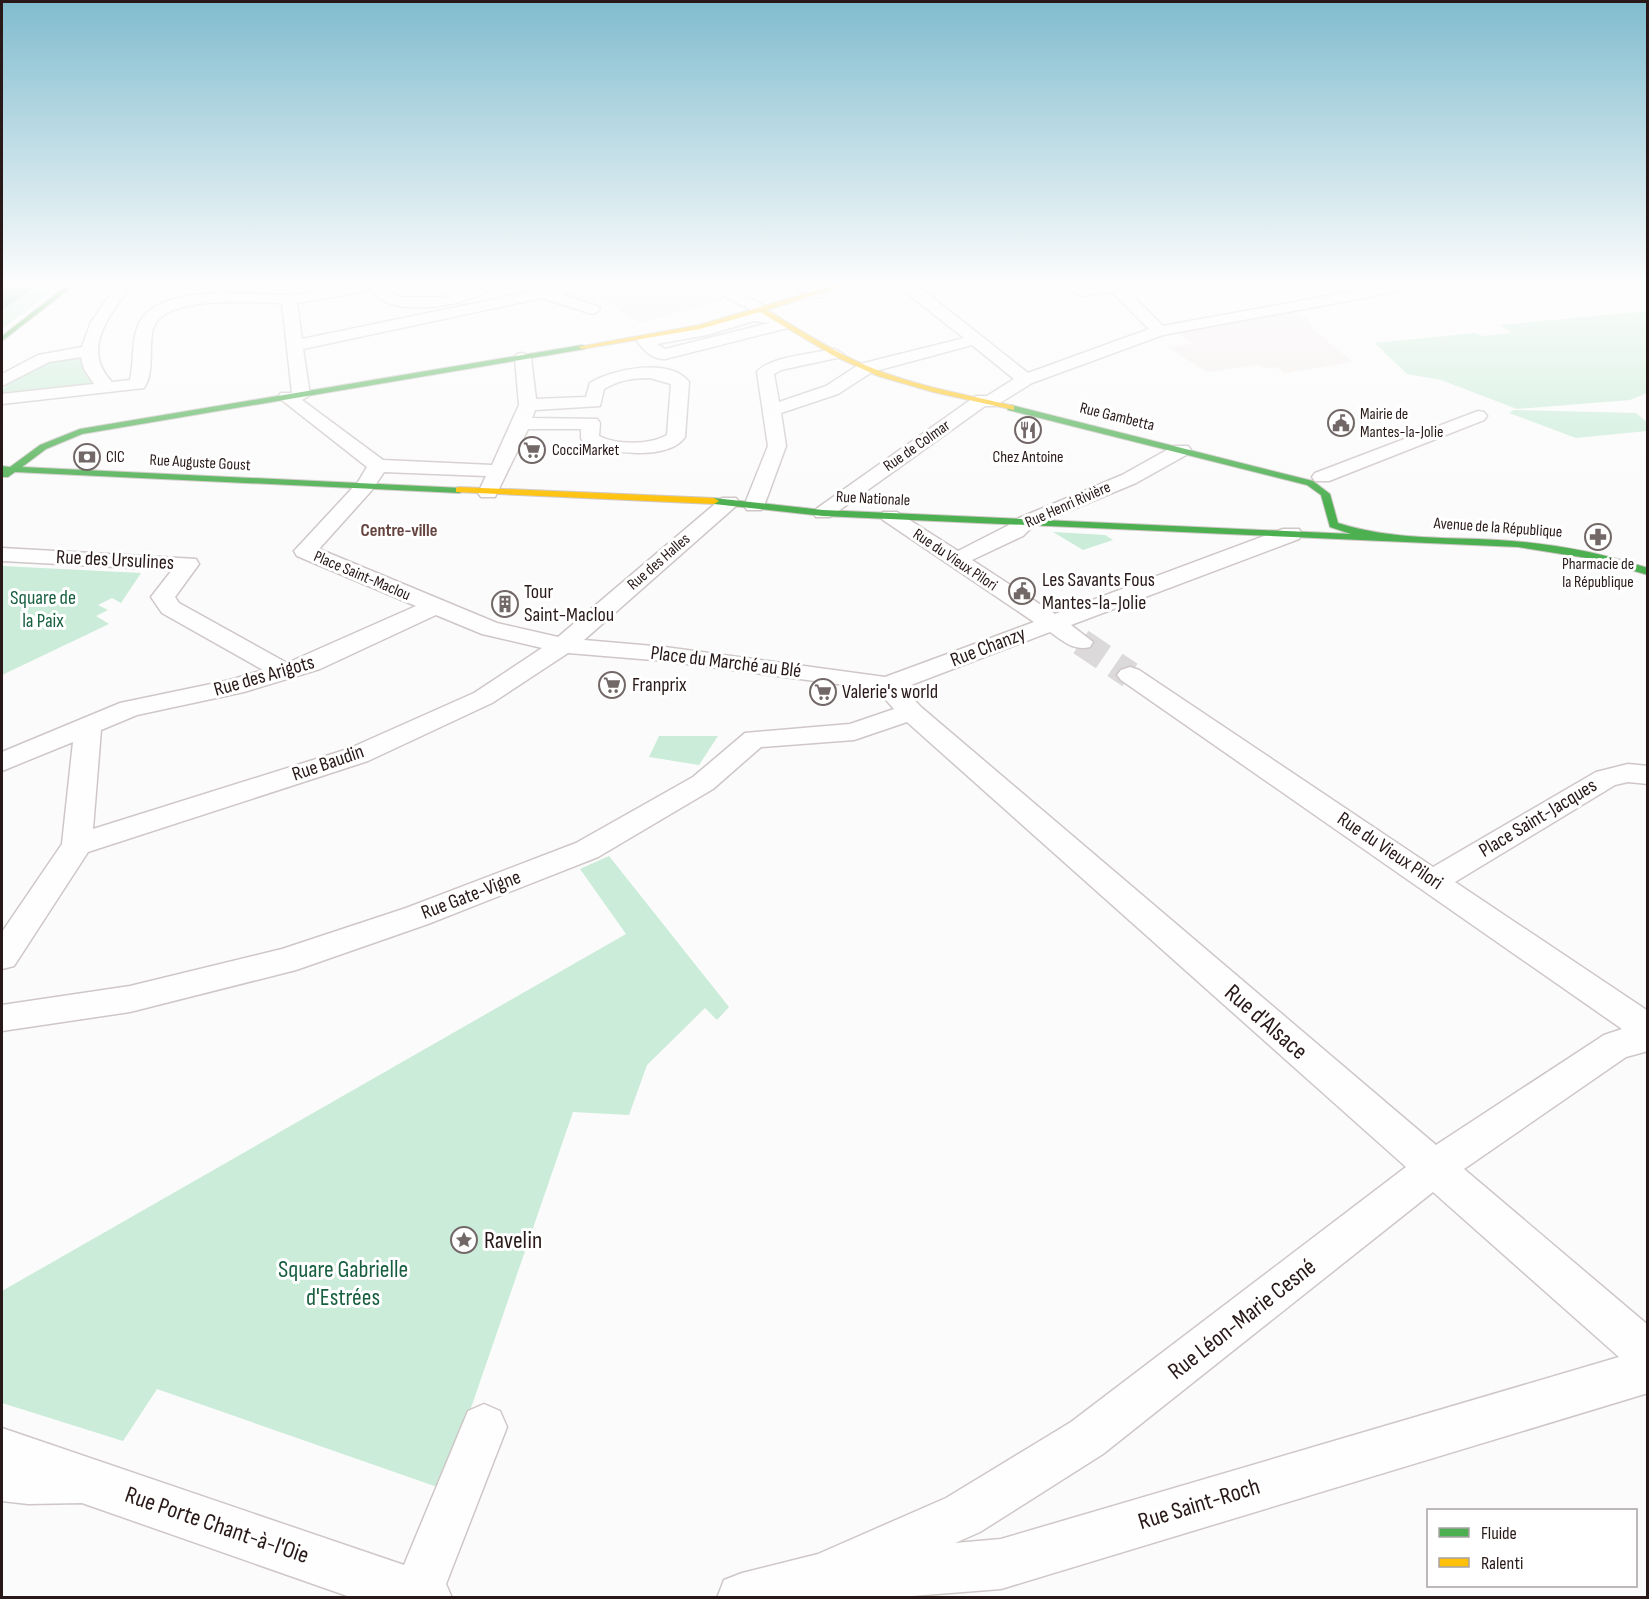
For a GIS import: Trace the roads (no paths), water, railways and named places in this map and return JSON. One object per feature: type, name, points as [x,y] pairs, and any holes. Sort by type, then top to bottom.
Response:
[{"type":"main road","points":[[21,445],[80,432],[524,358]]},
{"type":"main road","name":"Rue Gambetta","points":[[844,358],[866,368],[920,385],[1311,483],[1324,494],[1334,525]]},
{"type":"main road","points":[[11,472],[49,444],[80,432]]},
{"type":"main road","name":"Rue Auguste Goust","points":[[11,472],[365,486]]},
{"type":"main road","name":"Rue Nationale","points":[[365,486],[729,502],[823,513],[1380,538]]},
{"type":"main road","points":[[1298,534],[1320,532],[1334,525],[1380,538]]},
{"type":"main road","name":"Avenue de la République","points":[[1380,538],[1555,548],[1608,559],[1647,572]]},
{"type":"street","points":[[2,381],[27,364],[41,358]]},
{"type":"street","points":[[90,358],[90,364],[108,388]]},
{"type":"street","points":[[2,399],[138,384],[143,358]]},
{"type":"street","points":[[293,358],[294,396],[378,466],[499,471]]},
{"type":"street","points":[[488,493],[522,424],[528,405],[524,358]]},
{"type":"street","points":[[767,358],[776,366]]},
{"type":"street","points":[[754,506],[777,446],[765,372],[776,366],[818,358]]},
{"type":"street","points":[[772,410],[832,390],[866,368],[899,358]]},
{"type":"street","points":[[993,358],[1026,380]]},
{"type":"street","name":"Rue de Colmar","points":[[823,513],[985,401],[1026,380],[1087,358]]},
{"type":"street","points":[[672,375],[680,382],[676,437],[671,442],[662,445],[608,446],[590,438],[594,402],[596,387],[616,376],[672,375]]},
{"type":"street","points":[[528,405],[594,402]]},
{"type":"street","points":[[1322,477],[1474,422]]},
{"type":"street","points":[[522,424],[591,423]]},
{"type":"street","name":"Rue Henri Rivière","points":[[956,560],[1015,531],[1026,522],[1129,479],[1181,450]]},
{"type":"street","points":[[365,486],[378,466]]},
{"type":"street","name":"Place Saint-Maclou","points":[[365,486],[305,551],[434,607]]},
{"type":"street","name":"Rue des Halles","points":[[563,645],[729,502]]},
{"type":"street","name":"Rue du Vieux Pilori","points":[[890,516],[1081,642]]},
{"type":"street","name":"Rue Chanzy","points":[[887,685],[1050,623],[1298,534]]},
{"type":"street","name":"Rue des Ursulines","points":[[2,554],[188,564],[163,597],[170,608],[284,672]]},
{"type":"street","name":"Place du Marché au Blé","points":[[434,607],[490,629],[563,645],[665,654],[860,679],[887,685]]},
{"type":"street","name":"Rue des Arigots","points":[[2,762],[129,710],[235,687],[311,664],[434,607]]},
{"type":"street","name":"Rue Baudin","points":[[77,845],[357,755],[483,698],[563,645]]},
{"type":"street","name":"Rue du Vieux Pilori","points":[[1130,675],[1647,1029]]},
{"type":"street","name":"Rue d'Alsace","points":[[887,685],[912,713],[1647,1354]]},
{"type":"street","name":"Rue Gate-Vigne","points":[[2,1018],[130,999],[284,961],[417,916],[587,850],[703,783],[754,739],[854,732],[886,718],[912,713]]},
{"type":"street","points":[[2,957],[77,845],[88,727]]},
{"type":"street","name":"Place Saint-Jacques","points":[[1433,881],[1597,782],[1628,773],[1647,776]]},
{"type":"street","name":"Rue Léon-Marie Cesné","points":[[820,1578],[963,1515],[1087,1438],[1434,1168],[1616,1045],[1647,1037]]},
{"type":"street","name":"Rue Saint-Roch","points":[[742,1598],[820,1578],[1001,1564],[1647,1371]]},
{"type":"street","points":[[422,1596],[484,1427]]},
{"type":"street","name":"Rue Porte Chant-à-l'Oie","points":[[8,1477],[82,1480],[422,1596]]},
{"type":"tunnel","points":[[1081,642],[1130,675]]},
{"type":"place","name":"Mairie de Mantes-la-Jolie","points":[[1341,423]]},
{"type":"place","name":"Chez Antoine","points":[[1028,430]]},
{"type":"place","name":"CocciMarket","points":[[532,450]]},
{"type":"place","name":"CIC","points":[[87,457]]},
{"type":"place","name":"Pharmacie de la République","points":[[1598,537]]},
{"type":"place","name":"Les Savants Fous Mantes-la-Jolie","points":[[1022,591]]},
{"type":"place","name":"Tour Saint-Maclou","points":[[505,604]]},
{"type":"place","name":"Franprix","points":[[612,685]]},
{"type":"place","name":"Valerie's world","points":[[823,692]]},
{"type":"place","name":"Ravelin","points":[[464,1240]]},
{"type":"district","name":"Centre-ville","points":[[399,530]]},
{"type":"park label","name":"Square de la Paix","points":[[43,610]]},
{"type":"park label","name":"Square Gabrielle d'Estrées","points":[[343,1283]]}]
